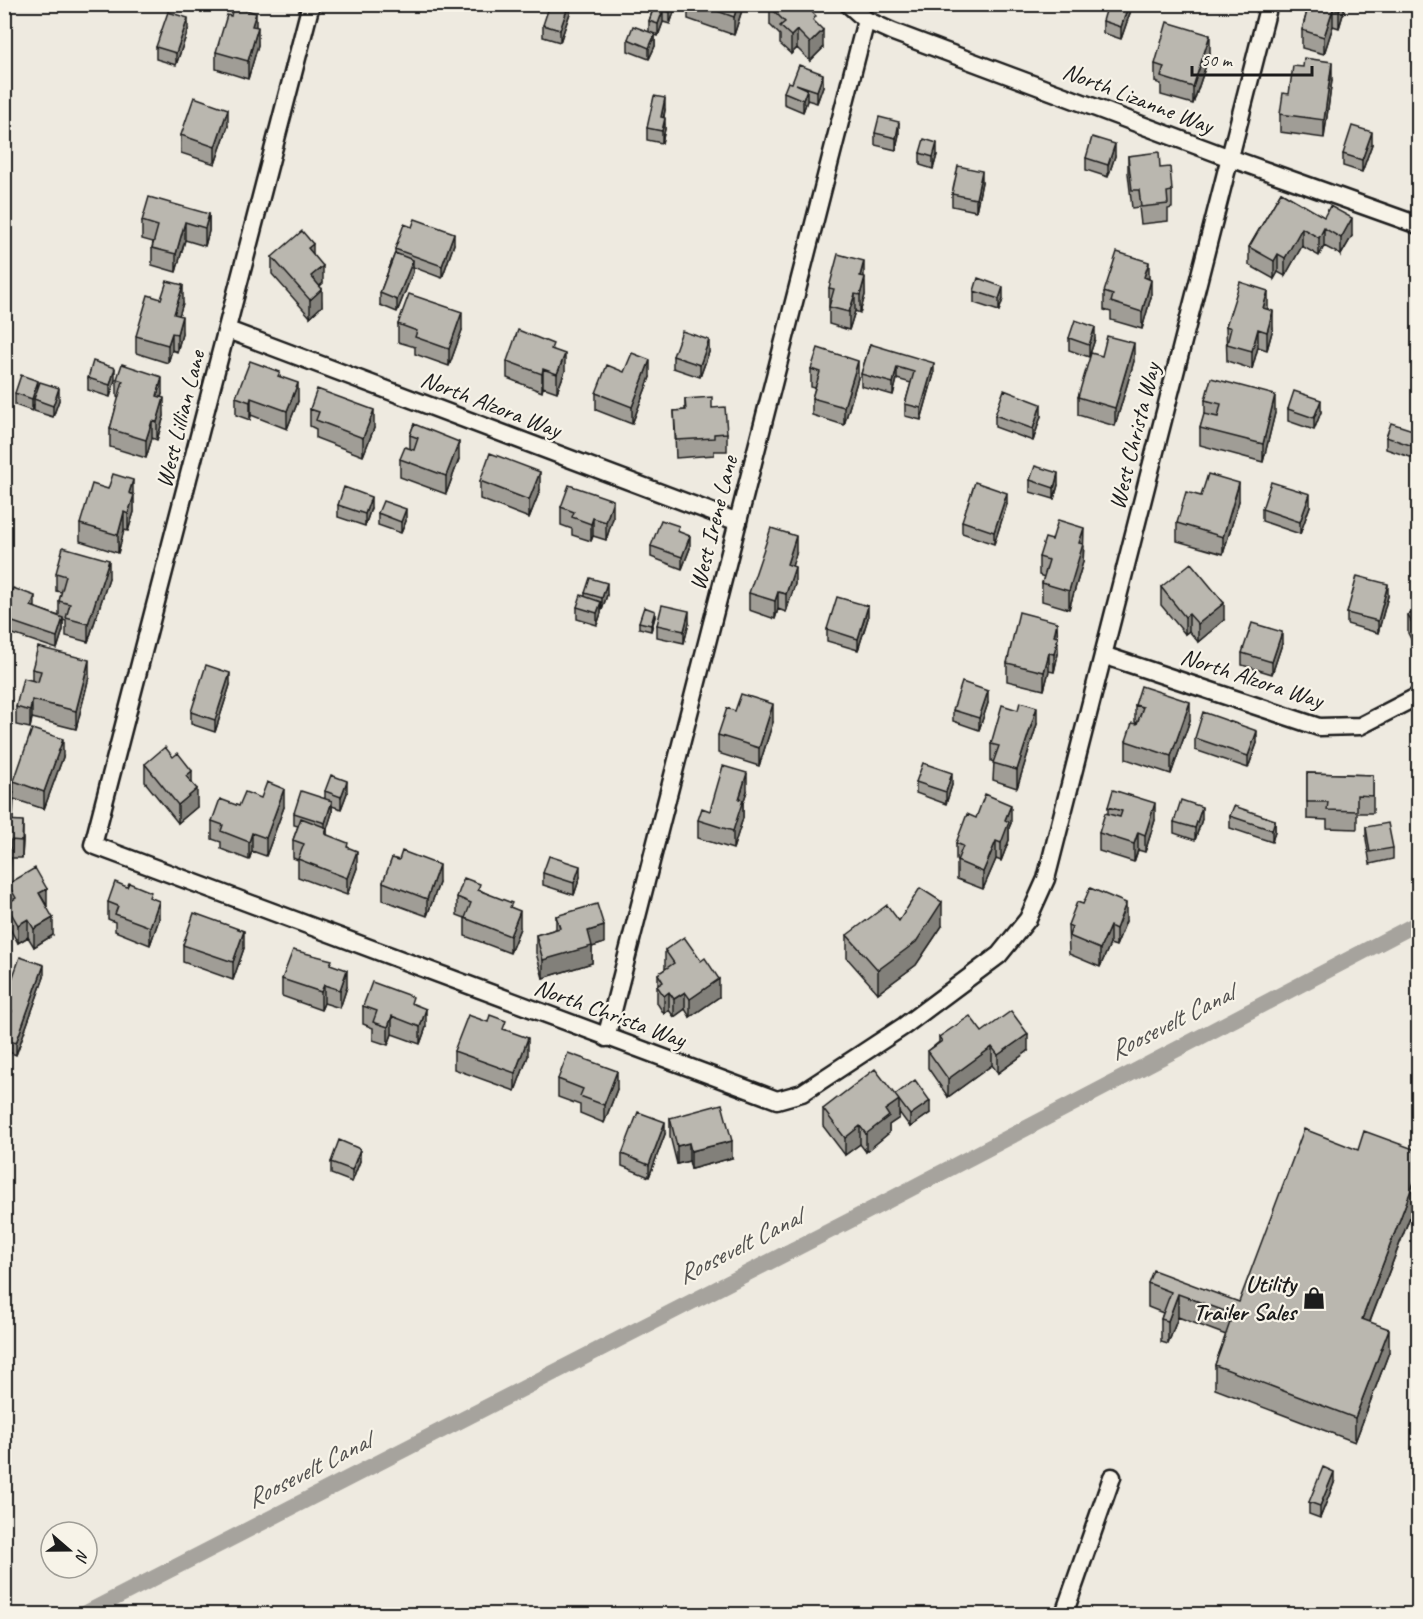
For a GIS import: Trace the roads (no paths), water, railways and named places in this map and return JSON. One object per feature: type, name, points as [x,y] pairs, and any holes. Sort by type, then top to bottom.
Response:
[{"type":"street","name":"West Lillian Lane","points":[[93,845],[311,4]]},
{"type":"street","name":"North Lizanne Way","points":[[848,4],[866,20],[1230,158],[1419,225]]},
{"type":"street","name":"West Christa Way","points":[[1046,879],[1269,4]]},
{"type":"street","name":"West Irene Lane","points":[[606,1038],[866,20]]},
{"type":"street","name":"North Alzora Way","points":[[228,330],[738,522]]},
{"type":"street","name":"North Alzora Way","points":[[1103,655],[1319,727],[1360,726],[1419,696]]},
{"type":"street","name":"North Christa Way","points":[[93,845],[777,1100],[802,1093],[904,1026],[999,955],[1028,919],[1046,879]]},
{"type":"street","points":[[1064,1614],[1112,1477]]},
{"type":"waterway","name":"Roosevelt Canal","points":[[84,1614],[851,1220],[1418,923]]},
{"type":"place","name":"Utility Trailer Sales","points":[[1314,1298]]}]
